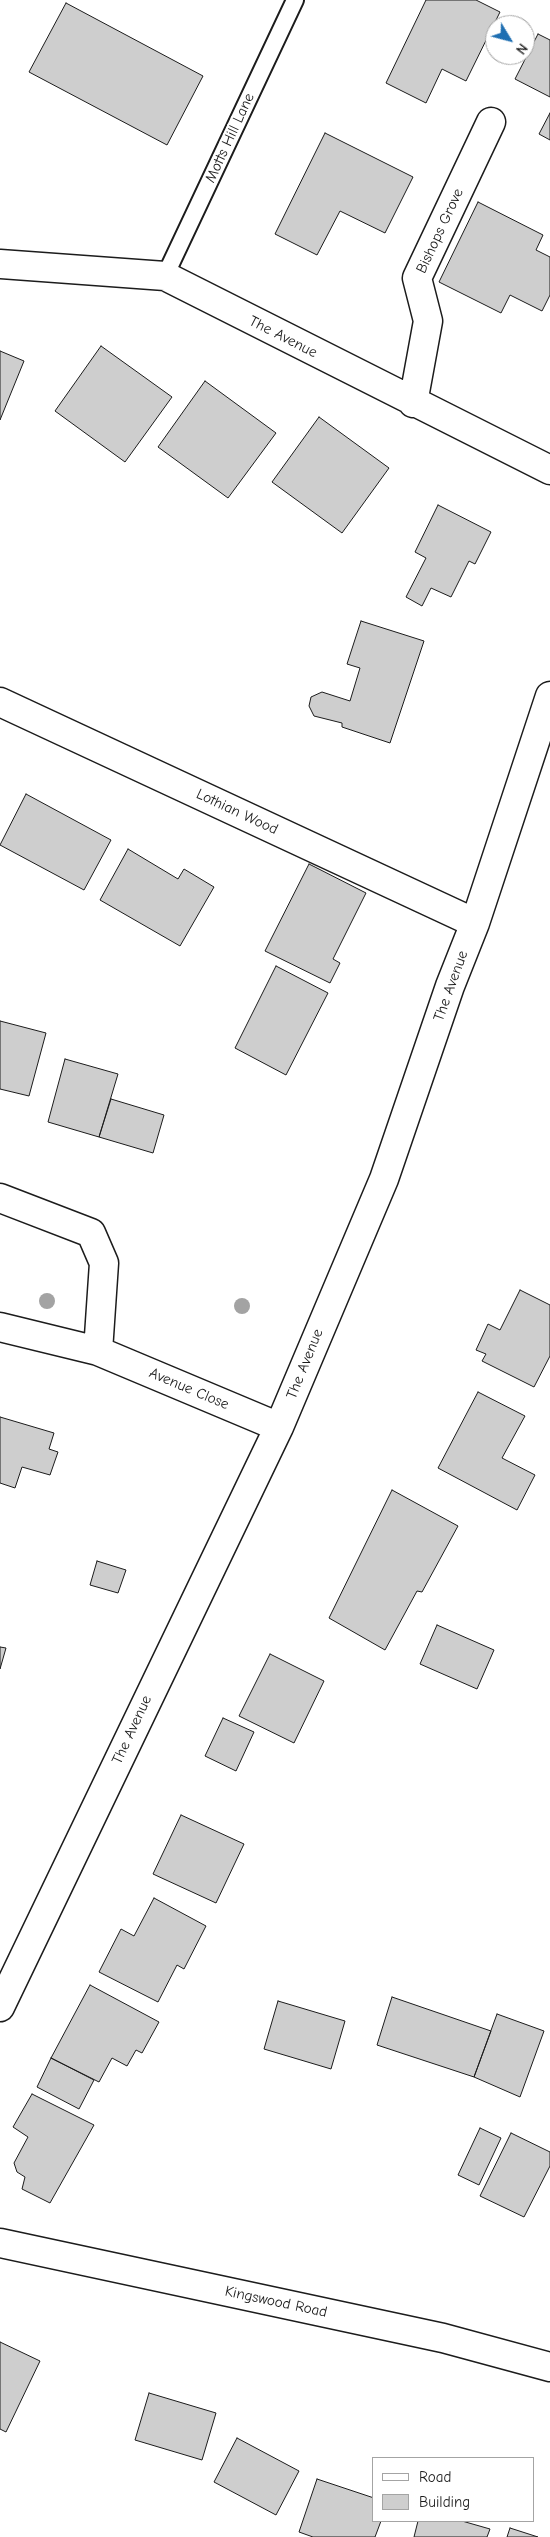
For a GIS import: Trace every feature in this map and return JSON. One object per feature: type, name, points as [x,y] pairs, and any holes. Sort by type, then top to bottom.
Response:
[{"type":"street","name":"Bishops Grove","points":[[413,403],[428,321],[418,278],[491,122]]},
{"type":"street","name":"The Avenue","points":[[0,264],[165,276],[413,403],[550,470]]},
{"type":"street","name":"The Avenue","points":[[0,2007],[279,1427],[384,1179],[450,986],[475,923],[550,696]]},
{"type":"street","name":"Lothian Wood","points":[[0,702],[475,923]]},
{"type":"street","points":[[0,1198],[91,1233],[104,1263],[98,1351]]},
{"type":"street","name":"Avenue Close","points":[[0,1327],[98,1351],[279,1427]]},
{"type":"street","name":"Kingswood Road","points":[[0,2242],[443,2338],[550,2367]]},
{"type":"lane","name":"Motts Hill Lane","points":[[165,276],[295,0]]},
{"type":"building","points":[[426,0],[476,0],[500,12],[499,15],[485,15],[485,42],[466,81],[442,69],[426,103],[386,83]]},
{"type":"building","points":[[66,3],[203,76],[167,145],[29,72]]},
{"type":"building","points":[[538,34],[550,40],[550,97],[515,79],[522,65],[535,65],[535,40]]},
{"type":"building","points":[[550,113],[550,140],[539,134]]},
{"type":"building","points":[[325,133],[413,177],[385,233],[340,211],[317,255],[275,234]]},
{"type":"building","points":[[478,202],[543,235],[536,250],[550,257],[550,295],[542,311],[510,295],[501,313],[439,282]]},
{"type":"building","points":[[101,346],[172,397],[125,462],[55,411]]},
{"type":"building","points":[[0,351],[24,361],[0,420]]},
{"type":"building","points":[[205,381],[276,433],[228,498],[158,447]]},
{"type":"building","points":[[319,417],[389,468],[342,533],[272,482]]},
{"type":"building","points":[[438,505],[491,532],[475,564],[469,561],[451,597],[431,588],[422,606],[406,597],[426,558],[415,552]]},
{"type":"building","points":[[361,621],[424,641],[390,743],[342,727],[342,723],[314,716],[309,706],[311,697],[322,692],[350,701],[360,668],[347,664]]},
{"type":"building","points":[[26,794],[111,840],[84,890],[0,845]]},
{"type":"building","points":[[128,849],[178,879],[184,869],[214,887],[180,946],[100,900]]},
{"type":"building","points":[[309,864],[366,893],[333,959],[340,963],[330,983],[265,951]]},
{"type":"building","points":[[276,966],[328,993],[286,1075],[235,1048]]},
{"type":"building","points":[[0,1021],[46,1033],[29,1096],[0,1089]]},
{"type":"building","points":[[65,1059],[118,1074],[99,1137],[48,1122]]},
{"type":"building","points":[[111,1099],[164,1115],[153,1153],[99,1137]]},
{"type":"building","points":[[520,1290],[550,1305],[550,1356],[534,1387],[482,1361],[486,1354],[476,1350],[488,1324],[500,1330]]},
{"type":"building","points":[[478,1392],[525,1416],[502,1458],[535,1475],[517,1510],[438,1468]]},
{"type":"building","points":[[0,1417],[54,1433],[49,1449],[58,1452],[50,1475],[22,1467],[15,1488],[0,1483]]},
{"type":"building","points":[[392,1490],[458,1526],[422,1592],[417,1591],[385,1650],[329,1618]]},
{"type":"building","points":[[97,1561],[126,1570],[118,1593],[90,1585]]},
{"type":"building","points":[[437,1625],[494,1650],[477,1689],[420,1664]]},
{"type":"building","points":[[0,1647],[6,1648],[0,1669]]},
{"type":"building","points":[[270,1654],[324,1681],[294,1743],[239,1716]]},
{"type":"building","points":[[223,1718],[254,1732],[236,1771],[205,1756]]},
{"type":"building","points":[[181,1815],[244,1844],[216,1903],[153,1874]]},
{"type":"building","points":[[154,1898],[206,1926],[184,1969],[177,1965],[158,2002],[99,1972],[121,1929],[134,1936]]},
{"type":"building","points":[[90,1985],[159,2022],[142,2053],[136,2050],[127,2066],[112,2058],[99,2082],[51,2058]]},
{"type":"building","points":[[392,1997],[491,2031],[474,2077],[377,2045]]},
{"type":"building","points":[[278,2001],[345,2021],[331,2069],[264,2049]]},
{"type":"building","points":[[497,2014],[544,2031],[520,2097],[474,2077]]},
{"type":"building","points":[[51,2058],[94,2080],[79,2109],[37,2087]]},
{"type":"building","points":[[32,2094],[94,2125],[50,2203],[22,2189],[25,2177],[17,2172],[14,2163],[28,2137],[13,2127]]},
{"type":"building","points":[[480,2128],[501,2138],[479,2185],[458,2175]]},
{"type":"building","points":[[511,2133],[550,2152],[550,2166],[524,2217],[480,2196]]},
{"type":"building","points":[[0,2342],[40,2361],[6,2432],[0,2429]]},
{"type":"building","points":[[149,2393],[216,2413],[202,2460],[135,2440]]},
{"type":"building","points":[[237,2438],[299,2471],[276,2515],[214,2482]]},
{"type":"building","points":[[317,2479],[372,2497],[372,2522],[381,2522],[375,2537],[313,2537],[299,2532]]},
{"type":"building","points":[[418,2522],[466,2522],[490,2529],[487,2537],[414,2537]]},
{"type":"building","points":[[510,2528],[538,2537],[507,2537]]}]
